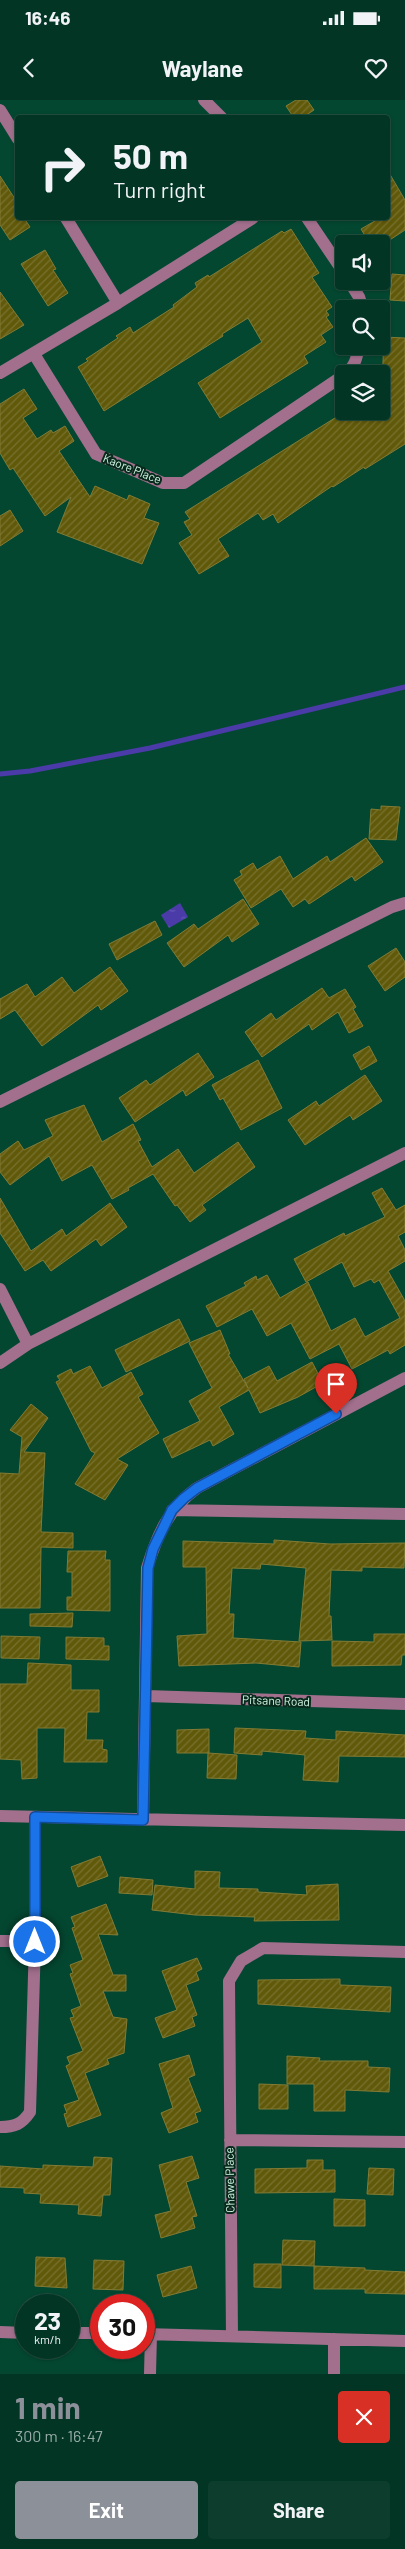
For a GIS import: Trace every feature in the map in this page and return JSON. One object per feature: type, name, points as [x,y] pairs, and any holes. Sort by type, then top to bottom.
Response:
[{"type":"street","points":[[204,100],[219,115]]},
{"type":"street","points":[[0,110],[15,134]]},
{"type":"street","points":[[67,220],[118,303]]},
{"type":"street","points":[[0,373],[118,303],[250,220]]},
{"type":"street","points":[[308,220],[335,260]]},
{"type":"street","name":"Kaore Place","points":[[34,354],[96,454],[163,483],[174,485],[184,483],[335,381]]},
{"type":"street","points":[[0,1102],[392,907],[405,903]]},
{"type":"street","points":[[0,1363],[28,1344],[405,1153]]},
{"type":"street","points":[[0,1289],[28,1344]]},
{"type":"street","points":[[143,1820],[148,1568],[153,1549],[172,1510],[197,1488],[405,1378]]},
{"type":"street","points":[[172,1510],[405,1514]]},
{"type":"street","name":"Pitsane Road","points":[[146,1696],[405,1704]]},
{"type":"street","points":[[0,1816],[405,1825]]},
{"type":"street","points":[[0,2127],[12,2127],[24,2122],[30,2112],[35,1942],[35,1817]]},
{"type":"street","points":[[0,1941],[35,1942]]},
{"type":"street","points":[[230,2140],[229,1982],[241,1961],[264,1948],[405,1952]]},
{"type":"street","name":"Chawe Place","points":[[232,2336],[230,2140],[405,2142]]},
{"type":"street","points":[[0,2332],[15,2332]]},
{"type":"street","points":[[155,2334],[405,2341]]},
{"type":"street","points":[[334,2339],[334,2374]]},
{"type":"street","points":[[149,2359],[150,2374]]},
{"type":"water","points":[[180,903],[188,917],[169,928],[161,915]]},
{"type":"building","points":[[296,100],[307,100],[314,110],[306,115],[292,115],[286,106]]},
{"type":"building","points":[[390,174],[405,200],[405,230],[390,240],[390,235],[365,235],[361,229],[377,220],[390,220]]},
{"type":"building","points":[[0,176],[15,199],[15,220],[25,220],[30,227],[10,240],[0,225]]},
{"type":"building","points":[[291,229],[319,273],[312,277],[332,307],[326,311],[329,315],[326,317],[333,327],[321,335],[326,342],[304,356],[308,363],[220,418],[198,383],[262,342],[248,318],[222,334],[223,336],[104,411],[78,367],[88,361],[86,359],[118,338],[116,336],[130,327],[133,333],[174,307],[173,305],[197,287],[195,283],[208,275],[209,277],[282,231],[284,233]]},
{"type":"building","points":[[45,250],[56,269],[53,270],[68,293],[48,306],[21,264]]},
{"type":"building","points":[[392,274],[405,275],[405,301],[390,300]]},
{"type":"building","points":[[0,292],[24,325],[0,339]]},
{"type":"building","points":[[390,337],[405,338],[405,444],[365,469],[364,467],[332,486],[278,523],[273,514],[263,520],[258,513],[218,539],[229,556],[199,574],[179,543],[192,535],[184,522],[190,519],[185,512],[335,418],[335,420],[390,420],[390,365],[383,365],[383,355],[390,355]]},
{"type":"building","points":[[24,389],[37,409],[23,418],[37,439],[51,430],[53,433],[65,426],[74,441],[59,451],[90,497],[95,486],[127,500],[129,495],[150,504],[144,518],[159,523],[142,564],[57,532],[71,497],[45,516],[13,468],[10,470],[0,453],[0,404]]},
{"type":"building","points":[[10,510],[23,531],[0,546],[0,516]]},
{"type":"building","points":[[381,806],[400,807],[396,840],[369,839],[371,809],[381,810]]},
{"type":"building","points":[[366,838],[383,862],[355,881],[352,876],[309,904],[305,899],[293,907],[281,889],[251,908],[234,880],[242,875],[240,871],[253,863],[257,870],[280,856],[293,879],[327,856],[330,862]]},
{"type":"building","points":[[243,899],[259,924],[232,942],[228,935],[184,967],[167,943],[194,924],[198,929]]},
{"type":"building","points":[[155,921],[162,935],[117,960],[109,944]]},
{"type":"building","points":[[396,948],[405,962],[405,977],[385,991],[368,966]]},
{"type":"building","points":[[110,967],[128,991],[101,1010],[98,1005],[42,1046],[15,1010],[0,1019],[0,999],[27,984],[35,997],[62,977],[74,993]]},
{"type":"building","points":[[322,988],[329,998],[345,989],[356,1007],[353,1009],[363,1026],[349,1033],[338,1012],[312,1030],[309,1024],[262,1057],[245,1032],[271,1013],[276,1020]]},
{"type":"building","points":[[369,1046],[377,1061],[361,1070],[353,1055]]},
{"type":"building","points":[[198,1053],[214,1077],[186,1096],[183,1090],[135,1122],[119,1098],[146,1080],[150,1085]]},
{"type":"building","points":[[258,1060],[282,1108],[241,1130],[223,1098],[220,1100],[212,1085]]},
{"type":"building","points":[[365,1075],[382,1101],[353,1120],[350,1115],[305,1145],[288,1120],[316,1101],[319,1106]]},
{"type":"building","points":[[84,1105],[102,1142],[133,1124],[141,1140],[138,1141],[152,1167],[178,1149],[194,1173],[238,1142],[255,1167],[202,1205],[206,1210],[190,1222],[177,1205],[175,1206],[153,1174],[112,1199],[92,1165],[62,1181],[49,1156],[10,1185],[0,1172],[0,1154],[18,1141],[24,1150],[53,1136],[45,1120]]},
{"type":"building","points":[[382,1188],[396,1210],[405,1205],[405,1232],[398,1236],[405,1250],[405,1261],[388,1271],[405,1301],[405,1345],[390,1354],[388,1350],[352,1369],[339,1344],[310,1359],[291,1323],[267,1336],[252,1309],[217,1327],[206,1306],[246,1286],[244,1283],[256,1276],[257,1280],[267,1275],[280,1298],[308,1282],[331,1331],[355,1318],[365,1337],[400,1318],[379,1280],[374,1283],[371,1279],[354,1287],[342,1262],[306,1282],[294,1259],[344,1233],[345,1236],[385,1217],[372,1193]]},
{"type":"building","points":[[0,1198],[31,1251],[62,1229],[66,1236],[110,1203],[127,1227],[101,1246],[96,1239],[51,1271],[43,1260],[25,1271],[0,1233]]},
{"type":"building","points":[[179,1319],[190,1341],[126,1372],[115,1350]]},
{"type":"building","points":[[220,1330],[230,1354],[228,1354],[248,1388],[244,1379],[269,1366],[277,1381],[312,1362],[323,1383],[298,1397],[260,1413],[249,1390],[219,1407],[234,1434],[213,1446],[210,1440],[172,1458],[163,1439],[200,1421],[189,1401],[212,1388],[189,1343]]},
{"type":"building","points":[[90,1366],[102,1388],[131,1372],[143,1394],[138,1397],[159,1433],[117,1459],[128,1465],[105,1500],[75,1484],[95,1453],[91,1451],[56,1382],[60,1380],[57,1376],[71,1369],[73,1374]]},
{"type":"building","points":[[31,1404],[48,1418],[24,1452],[45,1453],[41,1532],[73,1533],[73,1548],[41,1547],[40,1608],[0,1608],[0,1473],[19,1474],[22,1437],[10,1430]]},
{"type":"building","points":[[274,1540],[330,1544],[405,1543],[404,1568],[362,1567],[362,1571],[331,1570],[329,1616],[331,1616],[332,1640],[299,1641],[306,1568],[261,1564],[260,1569],[232,1568],[229,1614],[234,1614],[233,1638],[301,1642],[299,1667],[256,1663],[179,1666],[177,1636],[207,1634],[206,1567],[183,1567],[183,1541],[274,1544]]},
{"type":"building","points":[[68,1551],[106,1551],[105,1560],[110,1560],[110,1611],[67,1610],[67,1597],[72,1597],[72,1572],[67,1572]]},
{"type":"building","points":[[73,1613],[72,1627],[30,1626],[30,1614]]},
{"type":"building","points":[[374,1634],[405,1634],[405,1655],[402,1655],[401,1665],[332,1666],[332,1641],[374,1642]]},
{"type":"building","points":[[1,1636],[40,1637],[39,1659],[1,1658]]},
{"type":"building","points":[[66,1637],[104,1638],[104,1646],[109,1646],[109,1660],[66,1659]]},
{"type":"building","points":[[28,1663],[71,1665],[71,1690],[99,1690],[99,1712],[87,1712],[86,1740],[103,1740],[102,1749],[107,1750],[107,1762],[64,1762],[65,1728],[37,1728],[37,1778],[22,1779],[21,1760],[0,1759],[0,1684],[27,1684]]},
{"type":"building","points":[[235,1728],[306,1731],[305,1738],[336,1740],[336,1731],[405,1735],[405,1757],[339,1756],[338,1782],[303,1780],[305,1755],[262,1751],[262,1755],[234,1753]]},
{"type":"building","points":[[209,1729],[209,1753],[177,1753],[177,1730]]},
{"type":"building","points":[[208,1753],[237,1755],[236,1779],[207,1778]]},
{"type":"building","points":[[100,1856],[108,1876],[78,1887],[71,1867]]},
{"type":"building","points":[[195,1871],[220,1872],[219,1888],[258,1889],[258,1892],[307,1895],[306,1886],[338,1884],[339,1920],[254,1921],[255,1917],[195,1915],[152,1910],[155,1885],[195,1889]]},
{"type":"building","points":[[120,1877],[153,1880],[152,1895],[119,1893]]},
{"type":"building","points":[[106,1904],[118,1935],[98,1934],[113,1975],[126,1975],[126,1991],[103,1991],[113,2017],[127,2019],[124,2053],[107,2059],[109,2064],[85,2073],[101,2115],[68,2127],[64,2114],[67,2113],[64,2105],[79,2100],[66,2066],[70,2064],[67,2057],[83,2051],[70,2018],[74,2017],[71,2010],[81,2006],[70,1974],[73,1973],[70,1965],[83,1960],[72,1928],[75,1927],[71,1917]]},
{"type":"building","points":[[197,1958],[202,1969],[196,1972],[199,1980],[186,1985],[197,2015],[192,2017],[195,2026],[163,2038],[155,2018],[177,2010],[162,1971]]},
{"type":"building","points":[[340,1979],[340,1985],[391,1987],[390,2012],[258,2004],[258,1980]]},
{"type":"building","points":[[189,2055],[195,2075],[188,2078],[201,2111],[195,2113],[198,2122],[169,2133],[161,2113],[173,2108],[159,2064]]},
{"type":"building","points":[[287,2056],[320,2058],[319,2061],[368,2061],[368,2067],[390,2068],[389,2092],[345,2090],[345,2111],[314,2111],[314,2084],[287,2084]]},
{"type":"building","points":[[259,2084],[288,2085],[288,2109],[259,2109]]},
{"type":"building","points":[[192,2156],[199,2178],[186,2182],[197,2216],[192,2217],[195,2228],[161,2238],[155,2215],[171,2211],[159,2165]]},
{"type":"building","points":[[94,2157],[112,2158],[110,2195],[103,2195],[101,2216],[78,2214],[79,2205],[40,2203],[41,2194],[24,2193],[24,2188],[0,2187],[0,2166],[43,2169],[43,2165],[93,2167]]},
{"type":"building","points":[[307,2160],[323,2160],[323,2170],[335,2170],[335,2192],[255,2193],[255,2169],[307,2168]]},
{"type":"building","points":[[369,2168],[394,2169],[393,2195],[367,2194]]},
{"type":"building","points":[[334,2199],[365,2200],[365,2226],[334,2226]]},
{"type":"building","points":[[283,2240],[315,2241],[314,2266],[282,2265]]},
{"type":"building","points":[[36,2257],[65,2258],[67,2288],[35,2286]]},
{"type":"building","points":[[94,2260],[124,2261],[123,2290],[93,2289]]},
{"type":"building","points":[[254,2264],[281,2264],[281,2288],[254,2287]]},
{"type":"building","points":[[191,2266],[197,2288],[163,2297],[157,2275]]},
{"type":"building","points":[[314,2266],[405,2272],[405,2294],[365,2293],[365,2289],[314,2289]]},
{"type":"waterway","points":[[0,774],[30,771],[150,748],[405,687]]},
{"type":"route","points":[[35,1942],[35,1817],[143,1820],[148,1568],[153,1549],[172,1510],[197,1488],[336,1414]]}]
